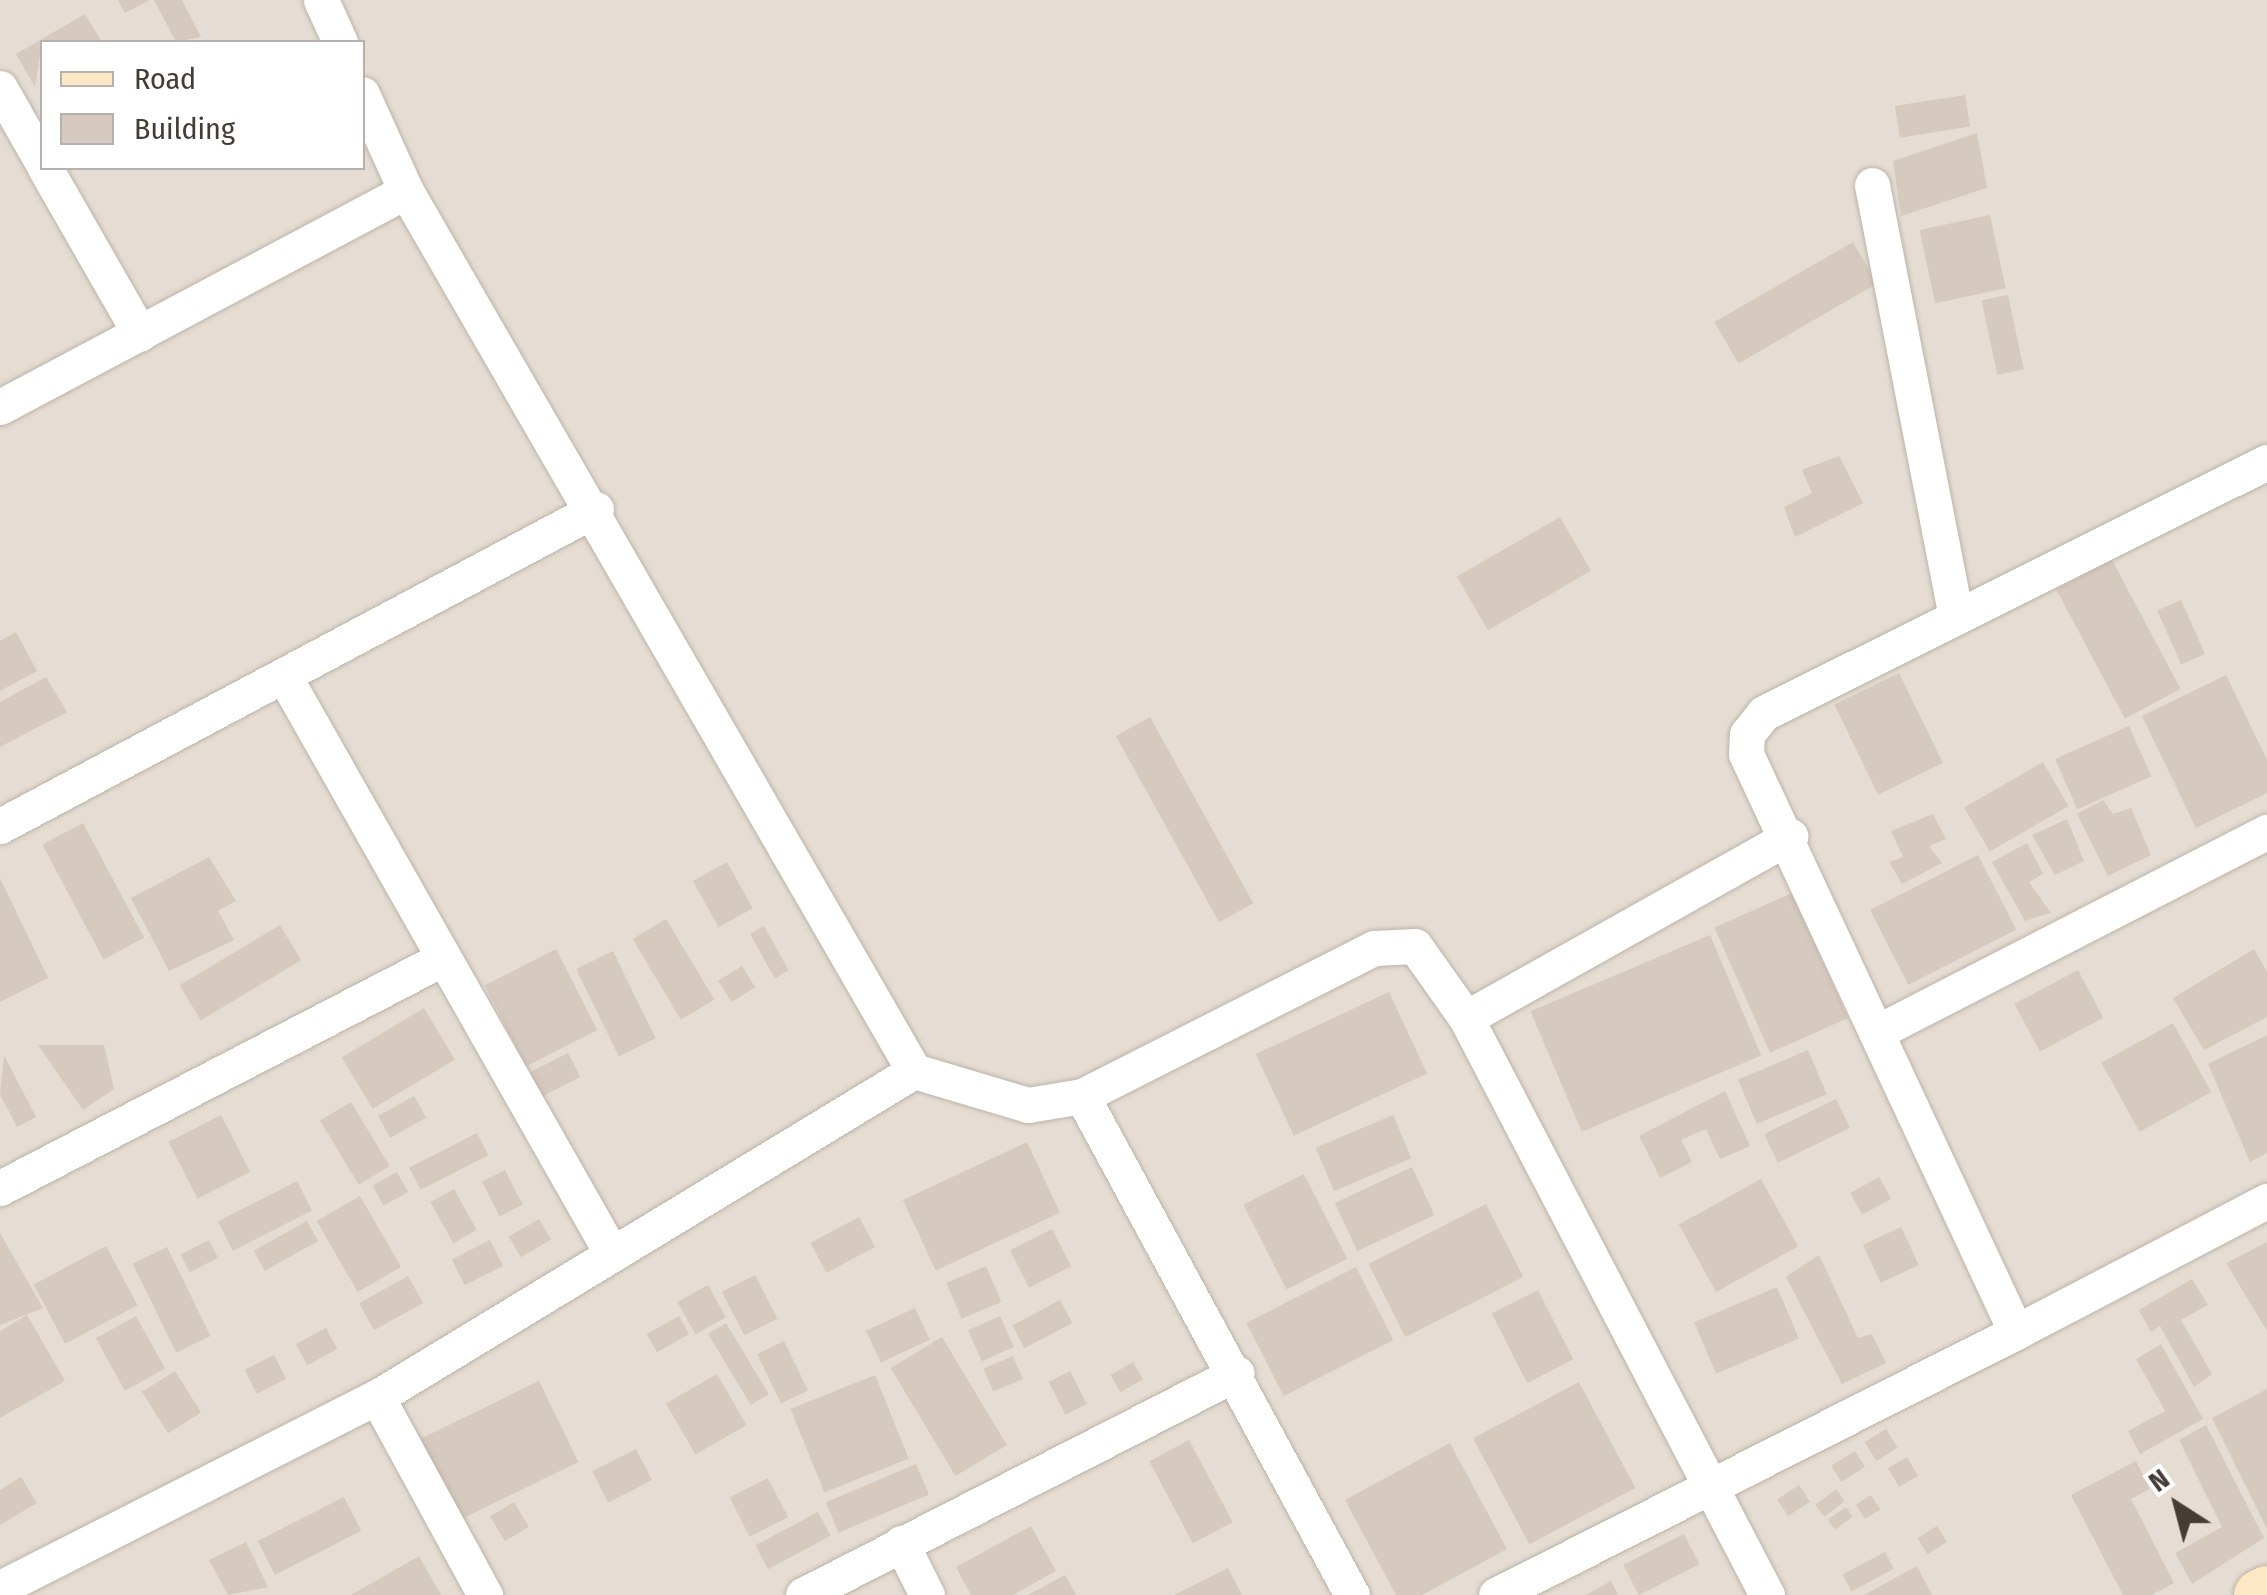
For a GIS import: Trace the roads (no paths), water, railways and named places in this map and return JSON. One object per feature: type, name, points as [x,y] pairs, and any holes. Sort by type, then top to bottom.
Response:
[{"type":"main road","points":[[2259,1595],[2267,1591]]},
{"type":"street","points":[[320,0],[339,40]]},
{"type":"street","points":[[0,88],[40,158]]},
{"type":"street","points":[[365,101],[406,191],[596,508],[914,1071],[1028,1105],[1082,1096],[1374,948],[1415,946],[1466,1018],[1767,1595]]},
{"type":"street","points":[[47,170],[140,334]]},
{"type":"street","points":[[1872,185],[1956,617]]},
{"type":"street","points":[[0,407],[406,191]]},
{"type":"street","points":[[2016,1332],[1790,836],[1746,754],[1747,734],[1764,712],[2267,462]]},
{"type":"street","points":[[0,826],[596,508]]},
{"type":"street","points":[[284,676],[612,1254]]},
{"type":"street","points":[[1879,1031],[2267,832]]},
{"type":"street","points":[[1466,1018],[1790,836]]},
{"type":"street","points":[[0,1188],[442,959]]},
{"type":"street","points":[[0,1588],[378,1396],[914,1071]]},
{"type":"street","points":[[1082,1096],[1236,1373],[1352,1595]]},
{"type":"street","points":[[1496,1595],[1715,1492],[2267,1201]]},
{"type":"street","points":[[803,1595],[1236,1373]]},
{"type":"street","points":[[378,1396],[485,1595]]},
{"type":"street","points":[[901,1544],[927,1595]]}]
